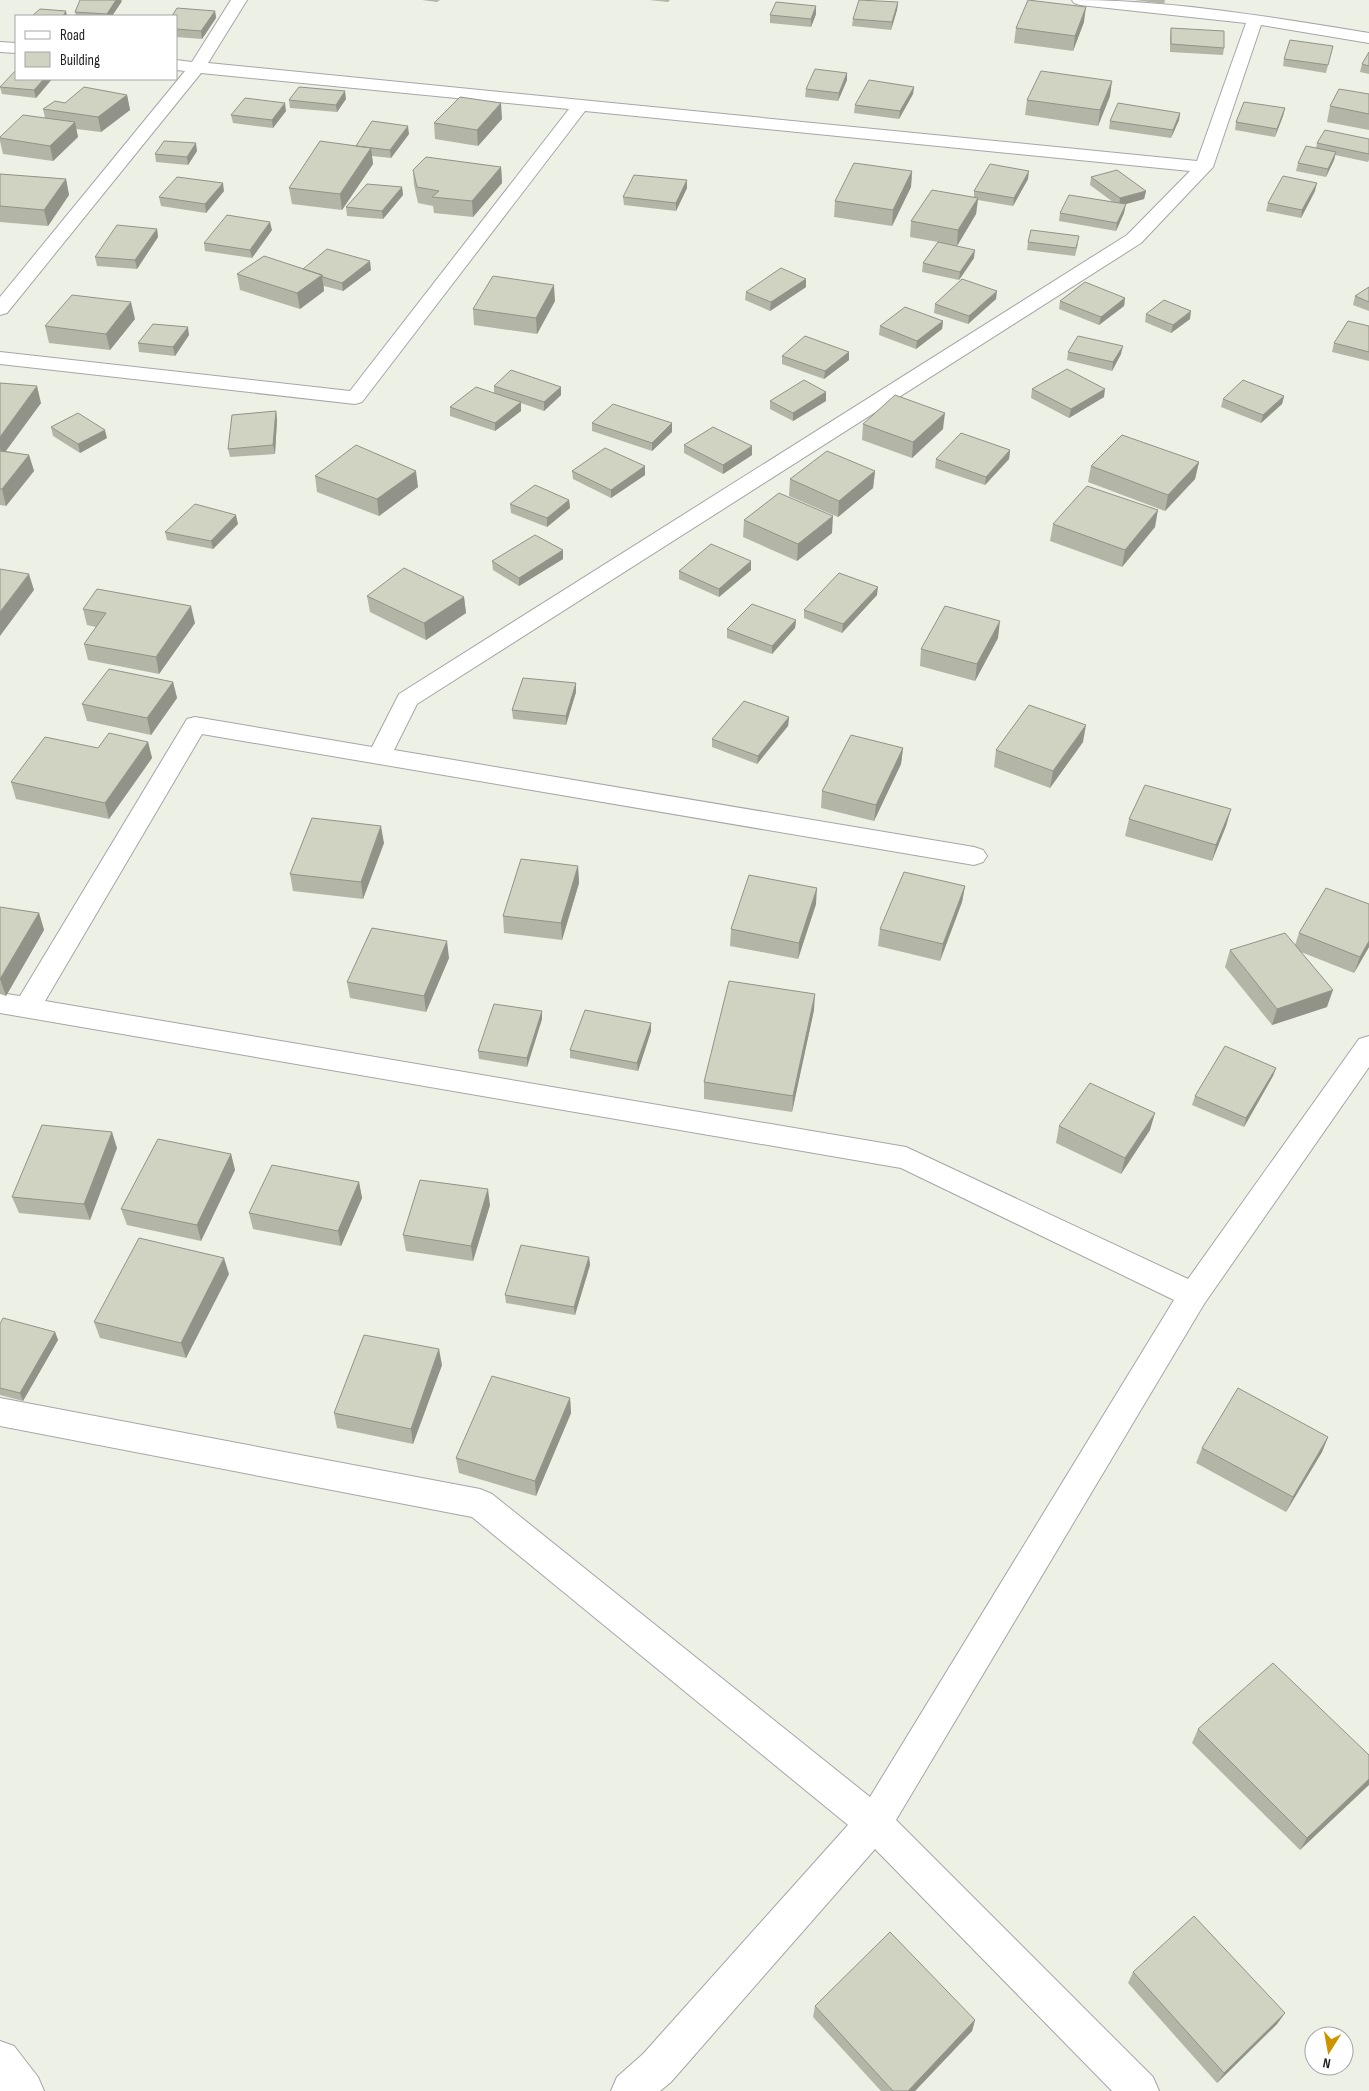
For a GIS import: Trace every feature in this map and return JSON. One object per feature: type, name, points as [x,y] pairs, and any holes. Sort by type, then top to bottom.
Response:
[{"type":"street","points":[[0,309],[197,67],[239,0]]},
{"type":"street","points":[[1080,0],[1255,19],[1369,38]]},
{"type":"street","points":[[379,756],[408,699],[1134,239],[1204,167],[1255,19]]},
{"type":"street","points":[[0,47],[15,48]]},
{"type":"street","points":[[178,64],[1204,167]]},
{"type":"street","points":[[0,358],[354,398],[581,105]]},
{"type":"street","points":[[974,856],[195,725],[13,1005],[906,1158],[1193,1295]]},
{"type":"street","points":[[631,2091],[657,2068],[874,1822],[1193,1295],[1369,1048]]},
{"type":"street","points":[[0,1412],[480,1504],[874,1822],[1139,2091]]},
{"type":"building","points":[[80,0],[116,0],[107,14],[75,12]]},
{"type":"building","points":[[859,0],[898,2],[892,22],[853,19]]},
{"type":"building","points":[[1028,0],[1086,7],[1075,36],[1016,28]]},
{"type":"building","points":[[776,2],[816,6],[811,19],[770,15]]},
{"type":"building","points":[[177,8],[215,11],[201,31],[178,29],[178,15],[173,15]]},
{"type":"building","points":[[40,9],[66,11],[64,15],[33,15]]},
{"type":"building","points":[[1171,28],[1224,31],[1224,48],[1171,44]]},
{"type":"building","points":[[1290,40],[1333,46],[1328,65],[1284,59]]},
{"type":"building","points":[[1369,52],[1369,66],[1362,64]]},
{"type":"building","points":[[815,69],[847,73],[839,93],[806,89]]},
{"type":"building","points":[[15,71],[15,80],[43,80],[34,90],[0,87]]},
{"type":"building","points":[[1041,71],[1112,81],[1100,110],[1027,100]]},
{"type":"building","points":[[869,80],[914,87],[900,111],[855,105]]},
{"type":"building","points":[[84,87],[127,95],[98,117],[43,109],[55,101],[65,103]]},
{"type":"building","points":[[299,87],[345,91],[336,105],[289,100]]},
{"type":"building","points":[[1339,89],[1369,94],[1369,114],[1330,106]]},
{"type":"building","points":[[460,97],[501,103],[477,130],[434,123]]},
{"type":"building","points":[[245,98],[285,103],[272,120],[231,115]]},
{"type":"building","points":[[1244,102],[1285,108],[1277,129],[1236,122]]},
{"type":"building","points":[[1118,103],[1180,113],[1173,130],[1110,121]]},
{"type":"building","points":[[23,115],[75,122],[50,146],[0,138]]},
{"type":"building","points":[[372,121],[408,126],[390,150],[356,146]]},
{"type":"building","points":[[1325,130],[1369,139],[1369,154],[1317,143]]},
{"type":"building","points":[[164,141],[196,143],[187,157],[155,154]]},
{"type":"building","points":[[320,141],[371,148],[340,194],[289,188]]},
{"type":"building","points":[[1306,146],[1336,152],[1328,169],[1298,163]]},
{"type":"building","points":[[426,157],[501,167],[472,201],[432,197],[439,191],[417,187],[413,170]]},
{"type":"building","points":[[854,163],[912,171],[893,210],[835,201]]},
{"type":"building","points":[[990,164],[1029,171],[1014,198],[974,191]]},
{"type":"building","points":[[1117,170],[1146,191],[1120,198],[1091,177]]},
{"type":"building","points":[[0,174],[66,179],[44,210],[0,206]]},
{"type":"building","points":[[634,175],[687,180],[676,203],[623,197]]},
{"type":"building","points":[[1283,176],[1317,183],[1302,210],[1268,203]]},
{"type":"building","points":[[177,177],[223,183],[205,204],[159,197]]},
{"type":"building","points":[[367,184],[402,187],[382,211],[346,207]]},
{"type":"building","points":[[932,190],[978,198],[958,230],[911,221]]},
{"type":"building","points":[[1069,195],[1126,204],[1117,223],[1060,213]]},
{"type":"building","points":[[227,215],[270,222],[250,250],[204,243]]},
{"type":"building","points":[[117,225],[157,229],[135,260],[95,257]]},
{"type":"building","points":[[1031,230],[1079,236],[1076,248],[1028,242]]},
{"type":"building","points":[[938,242],[975,250],[960,272],[923,263]]},
{"type":"building","points":[[327,249],[370,261],[342,283],[303,269]]},
{"type":"building","points":[[264,256],[322,275],[297,293],[237,274]]},
{"type":"building","points":[[781,268],[806,279],[771,302],[746,292]]},
{"type":"building","points":[[493,276],[554,285],[536,318],[473,309]]},
{"type":"building","points":[[962,279],[997,291],[969,316],[935,304]]},
{"type":"building","points":[[1085,282],[1125,298],[1101,317],[1060,301]]},
{"type":"building","points":[[1369,287],[1369,302],[1355,296]]},
{"type":"building","points":[[72,295],[131,302],[106,334],[45,326]]},
{"type":"building","points":[[1164,300],[1191,311],[1173,325],[1146,314]]},
{"type":"building","points":[[905,307],[943,321],[917,341],[880,326]]},
{"type":"building","points":[[1348,321],[1369,326],[1369,352],[1334,343]]},
{"type":"building","points":[[153,324],[188,327],[173,347],[138,343]]},
{"type":"building","points":[[805,336],[849,352],[825,371],[782,356]]},
{"type":"building","points":[[1078,336],[1123,346],[1113,362],[1068,352]]},
{"type":"building","points":[[1067,369],[1105,389],[1071,409],[1032,389]]},
{"type":"building","points":[[511,370],[561,387],[544,402],[494,386]]},
{"type":"building","points":[[804,380],[826,392],[793,413],[770,401]]},
{"type":"building","points":[[1243,380],[1284,396],[1263,415],[1223,399]]},
{"type":"building","points":[[0,383],[37,386],[0,437]]},
{"type":"building","points":[[476,387],[521,402],[495,423],[450,407]]},
{"type":"building","points":[[895,395],[945,413],[913,442],[863,424]]},
{"type":"building","points":[[613,404],[672,423],[652,443],[592,423]]},
{"type":"building","points":[[276,411],[273,445],[228,449],[232,415]]},
{"type":"building","points":[[78,413],[105,430],[78,444],[51,427]]},
{"type":"building","points":[[713,427],[752,446],[723,465],[684,445]]},
{"type":"building","points":[[961,433],[1010,450],[986,477],[936,459]]},
{"type":"building","points":[[1122,435],[1199,462],[1168,495],[1091,466]]},
{"type":"building","points":[[356,445],[416,471],[377,499],[315,476]]},
{"type":"building","points":[[605,448],[645,466],[611,490],[572,471]]},
{"type":"building","points":[[0,451],[29,455],[2,489],[0,489]]},
{"type":"building","points":[[827,451],[875,471],[839,501],[790,479]]},
{"type":"building","points":[[535,485],[569,500],[547,518],[510,504]]},
{"type":"building","points":[[1087,486],[1158,510],[1125,550],[1053,524]]},
{"type":"building","points":[[779,493],[833,516],[798,544],[744,520]]},
{"type":"building","points":[[195,504],[236,515],[211,541],[165,532]]},
{"type":"building","points":[[535,535],[563,550],[519,578],[492,561]]},
{"type":"building","points":[[711,544],[751,561],[719,589],[679,571]]},
{"type":"building","points":[[404,568],[464,597],[424,623],[367,596]]},
{"type":"building","points":[[0,569],[29,574],[0,612]]},
{"type":"building","points":[[839,573],[878,587],[843,624],[804,610]]},
{"type":"building","points":[[97,589],[191,606],[156,657],[84,644],[106,613],[83,609]]},
{"type":"building","points":[[752,604],[796,620],[772,646],[727,629]]},
{"type":"building","points":[[945,606],[1000,621],[977,664],[921,649]]},
{"type":"building","points":[[109,669],[173,682],[147,718],[82,704]]},
{"type":"building","points":[[523,678],[576,683],[566,716],[512,710]]},
{"type":"building","points":[[744,701],[789,717],[758,756],[712,739]]},
{"type":"building","points":[[1029,705],[1086,725],[1053,771],[996,750]]},
{"type":"building","points":[[109,733],[148,742],[105,803],[11,782],[45,737],[98,748]]},
{"type":"building","points":[[851,735],[903,748],[876,805],[822,791]]},
{"type":"building","points":[[1145,785],[1231,809],[1216,845],[1129,819]]},
{"type":"building","points":[[312,818],[381,826],[361,882],[290,874]]},
{"type":"building","points":[[521,859],[578,866],[561,923],[503,916]]},
{"type":"building","points":[[904,872],[965,886],[943,944],[880,929]]},
{"type":"building","points":[[749,875],[817,888],[799,943],[731,929]]},
{"type":"building","points":[[1326,888],[1369,904],[1369,941],[1360,957],[1299,933]]},
{"type":"building","points":[[0,907],[39,913],[0,979]]},
{"type":"building","points":[[372,928],[447,941],[424,996],[347,982]]},
{"type":"building","points":[[1285,933],[1333,990],[1277,1009],[1230,950]]},
{"type":"building","points":[[729,981],[815,994],[793,1096],[704,1082]]},
{"type":"building","points":[[494,1004],[542,1011],[527,1058],[478,1051]]},
{"type":"building","points":[[585,1010],[651,1023],[637,1063],[570,1050]]},
{"type":"building","points":[[1225,1046],[1276,1068],[1246,1118],[1195,1096]]},
{"type":"building","points":[[1090,1083],[1155,1113],[1125,1158],[1059,1126]]},
{"type":"building","points":[[42,1125],[112,1132],[84,1204],[12,1197]]},
{"type":"building","points":[[158,1139],[231,1154],[197,1225],[121,1209]]},
{"type":"building","points":[[272,1165],[359,1182],[338,1231],[249,1213]]},
{"type":"building","points":[[420,1180],[488,1189],[471,1246],[403,1235]]},
{"type":"building","points":[[139,1238],[224,1258],[181,1343],[94,1322]]},
{"type":"building","points":[[521,1245],[589,1257],[574,1307],[505,1295]]},
{"type":"building","points":[[3,1318],[55,1332],[20,1393],[0,1388],[0,1324]]},
{"type":"building","points":[[364,1335],[439,1349],[411,1429],[334,1413]]},
{"type":"building","points":[[492,1376],[570,1398],[535,1481],[456,1458]]},
{"type":"building","points":[[1238,1388],[1328,1437],[1293,1497],[1202,1448]]},
{"type":"building","points":[[1273,1663],[1369,1755],[1369,1779],[1307,1838],[1198,1729]]},
{"type":"building","points":[[1194,1916],[1285,2013],[1224,2073],[1133,1972]]},
{"type":"building","points":[[890,1932],[975,2020],[908,2091],[893,2091],[815,2006]]}]
